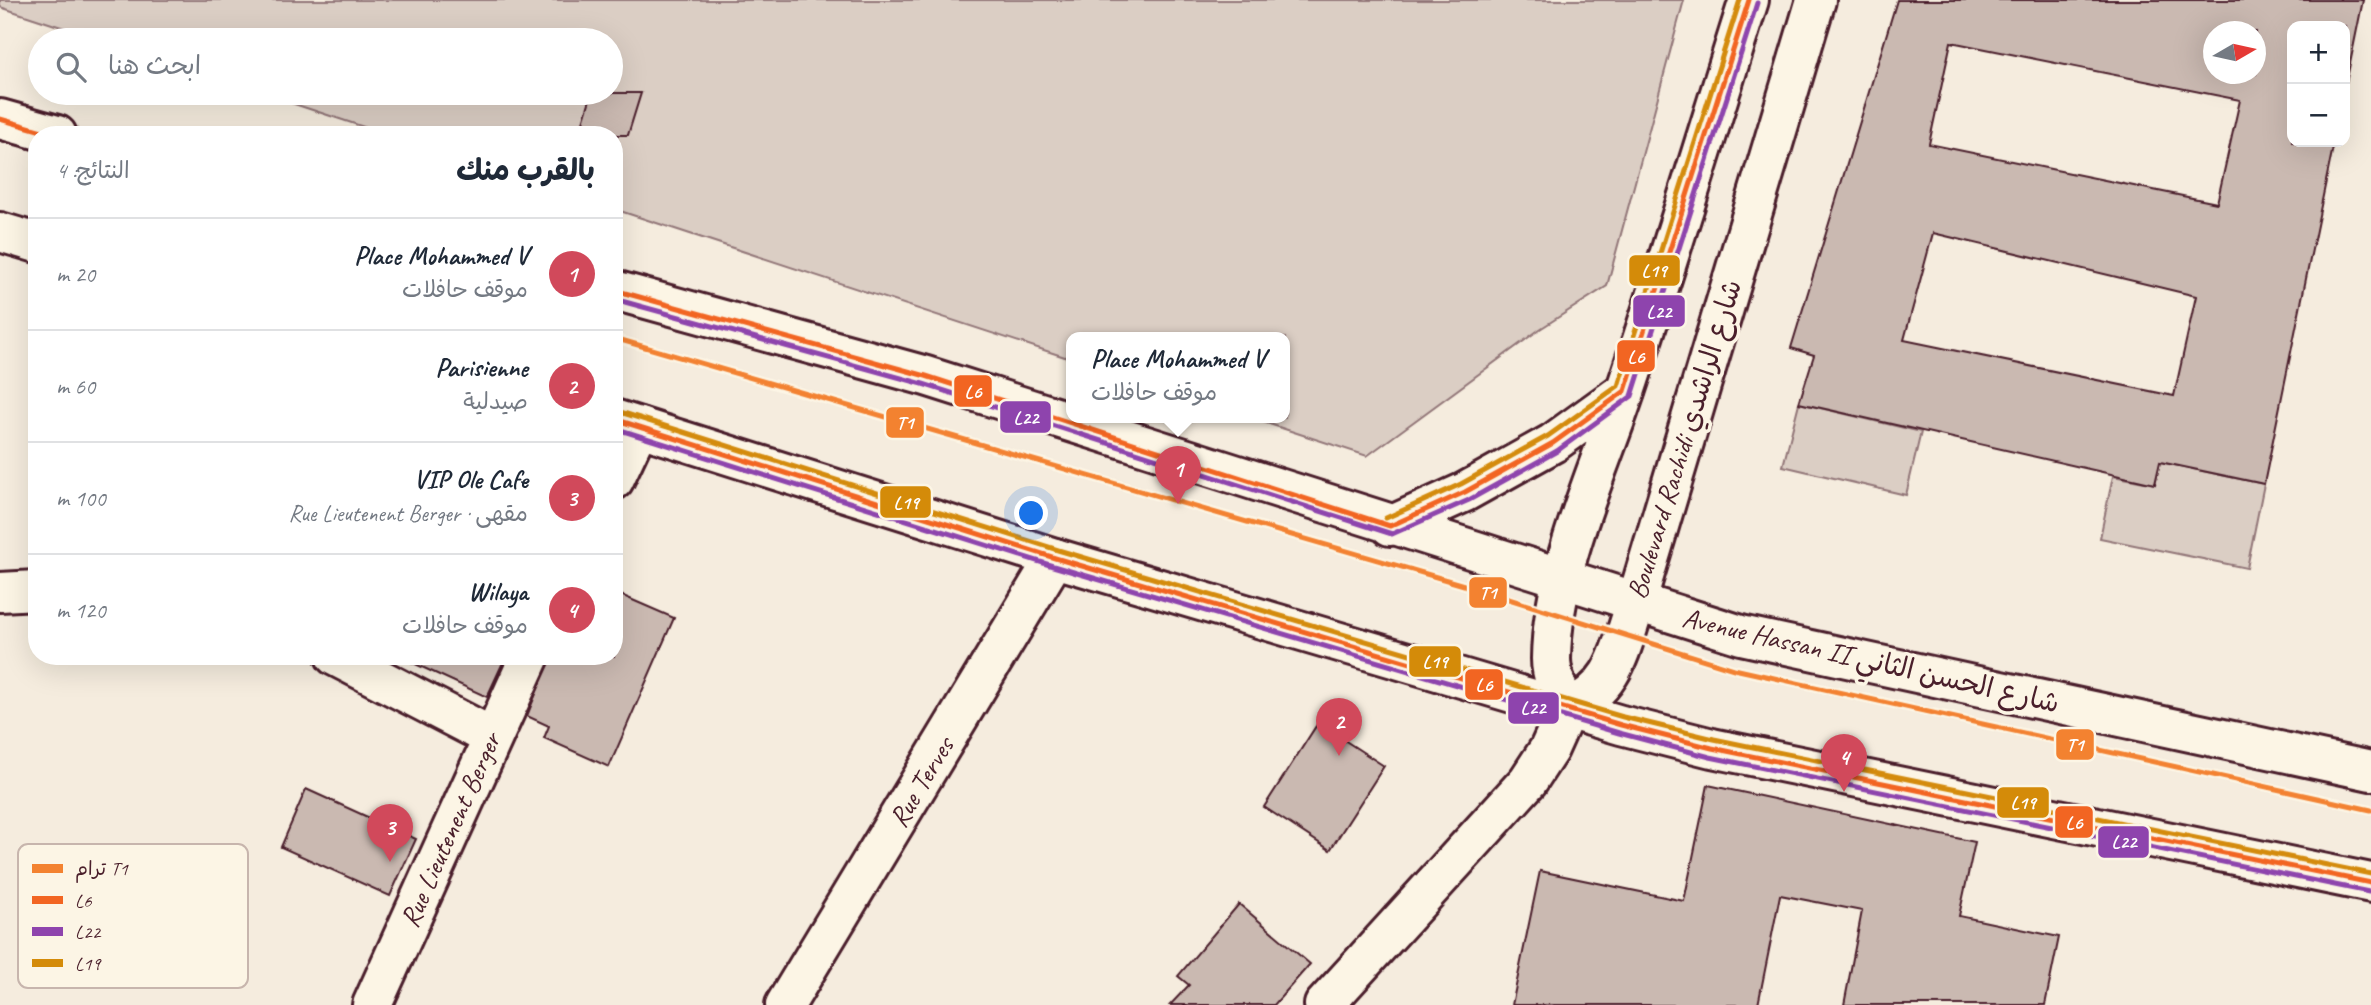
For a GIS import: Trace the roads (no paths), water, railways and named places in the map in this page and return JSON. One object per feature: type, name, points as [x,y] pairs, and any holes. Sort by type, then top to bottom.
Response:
[{"type":"main road","points":[[1324,1005],[1528,781],[1549,750],[1566,709],[1551,659],[1563,580],[1579,518],[1625,391],[1749,0]]},
{"type":"main road","name":"Boulevard Rachidi شارع الراشدي","points":[[1566,709],[1584,701],[1610,677],[1636,603],[1816,0]]},
{"type":"main road","points":[[0,119],[28,127]]},
{"type":"main road","points":[[0,232],[28,240]]},
{"type":"main road","name":"Avenue Hassan II شارع الحسن الثاني","points":[[623,292],[926,376],[1066,421]]},
{"type":"main road","points":[[1390,526],[1465,492],[1553,443],[1625,391]]},
{"type":"main road","points":[[626,423],[1055,558],[1566,709],[1712,748],[2371,883]]},
{"type":"main road","name":"Avenue Hassan II شارع الحسن الثاني","points":[[1071,423],[1741,635],[2371,771]]},
{"type":"main road","name":"Rue Terves","points":[[785,1005],[1055,558]]},
{"type":"main road","points":[[0,592],[28,590]]},
{"type":"main road","points":[[352,665],[492,737]]},
{"type":"main road","name":"Rue Lieutenent Berger","points":[[372,1005],[526,665]]},
{"type":"tram line","name":"T1","points":[[623,341],[1464,585],[1734,669],[2371,810]]},
{"type":"place","name":"Place Mohammed V","points":[[1178,504]]},
{"type":"place","name":"Parisienne","points":[[1339,756]]},
{"type":"place","name":"Wilaya","points":[[1844,792]]},
{"type":"place","name":"VIP Ole Cafe","points":[[390,862]]}]
